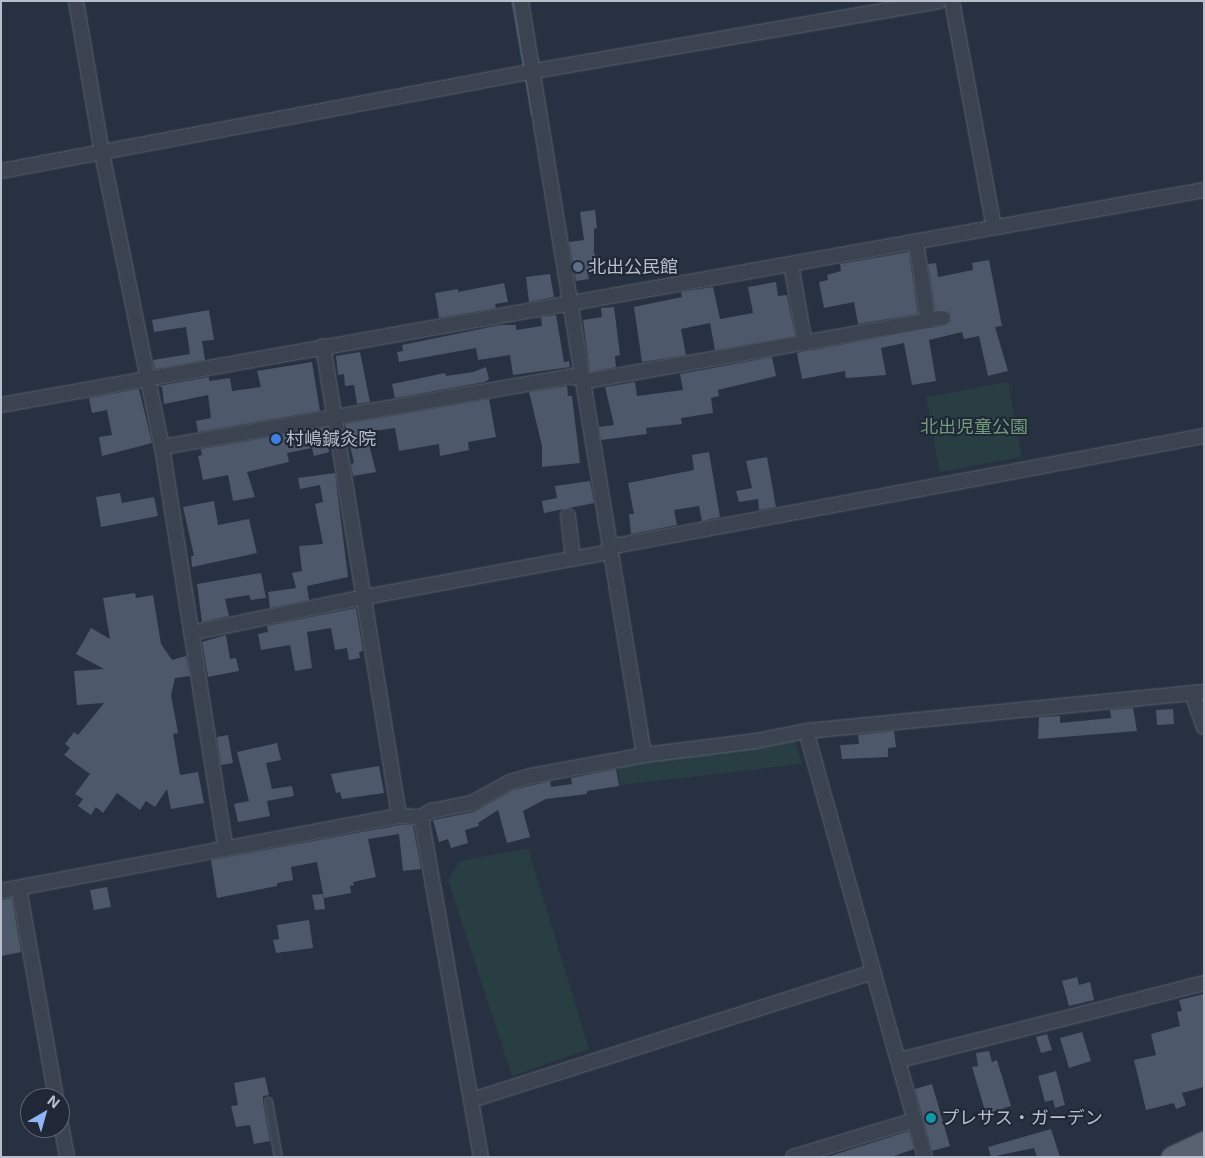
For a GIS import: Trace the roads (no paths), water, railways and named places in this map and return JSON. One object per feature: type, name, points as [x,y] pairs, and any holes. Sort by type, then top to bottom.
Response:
[{"type":"main road","points":[[1172,1157],[1204,1142]]},
{"type":"street","points":[[76,1],[102,153],[162,447],[226,849]]},
{"type":"street","points":[[520,1],[528,73],[583,369],[581,379],[644,756]]},
{"type":"street","points":[[1,171],[528,73],[940,1]]},
{"type":"street","points":[[952,1],[994,227]]},
{"type":"street","points":[[1,405],[1204,190]]},
{"type":"street","points":[[162,447],[572,376],[587,381],[805,344],[936,319],[916,242]]},
{"type":"street","points":[[791,264],[805,344]]},
{"type":"street","points":[[323,346],[399,816]]},
{"type":"street","points":[[191,633],[573,558],[610,549],[1204,436]]},
{"type":"street","points":[[568,516],[573,558]]},
{"type":"street","points":[[1,891],[399,816],[421,817],[432,811],[472,803],[531,776],[644,756],[749,742],[806,731],[1198,693],[1204,727]]},
{"type":"street","points":[[806,731],[873,972],[900,1060],[925,1157]]},
{"type":"street","points":[[421,817],[481,1157]]},
{"type":"street","points":[[18,888],[54,1088]]},
{"type":"street","points":[[472,1100],[873,972]]},
{"type":"street","points":[[900,1060],[1204,983]]},
{"type":"street","points":[[793,1157],[915,1120]]},
{"type":"street","points":[[63,1138],[67,1157]]},
{"type":"lane","points":[[268,1101],[278,1157]]},
{"type":"waterway","points":[[513,1],[533,115]]},
{"type":"place","name":"北出公民館","points":[[578,267]]},
{"type":"place","name":"村嶋鍼灸院","points":[[276,439]]},
{"type":"place","name":"プレサス・ガーデン","points":[[931,1118]]},
{"type":"park label","name":"北出児童公園","points":[[974,427]]}]
